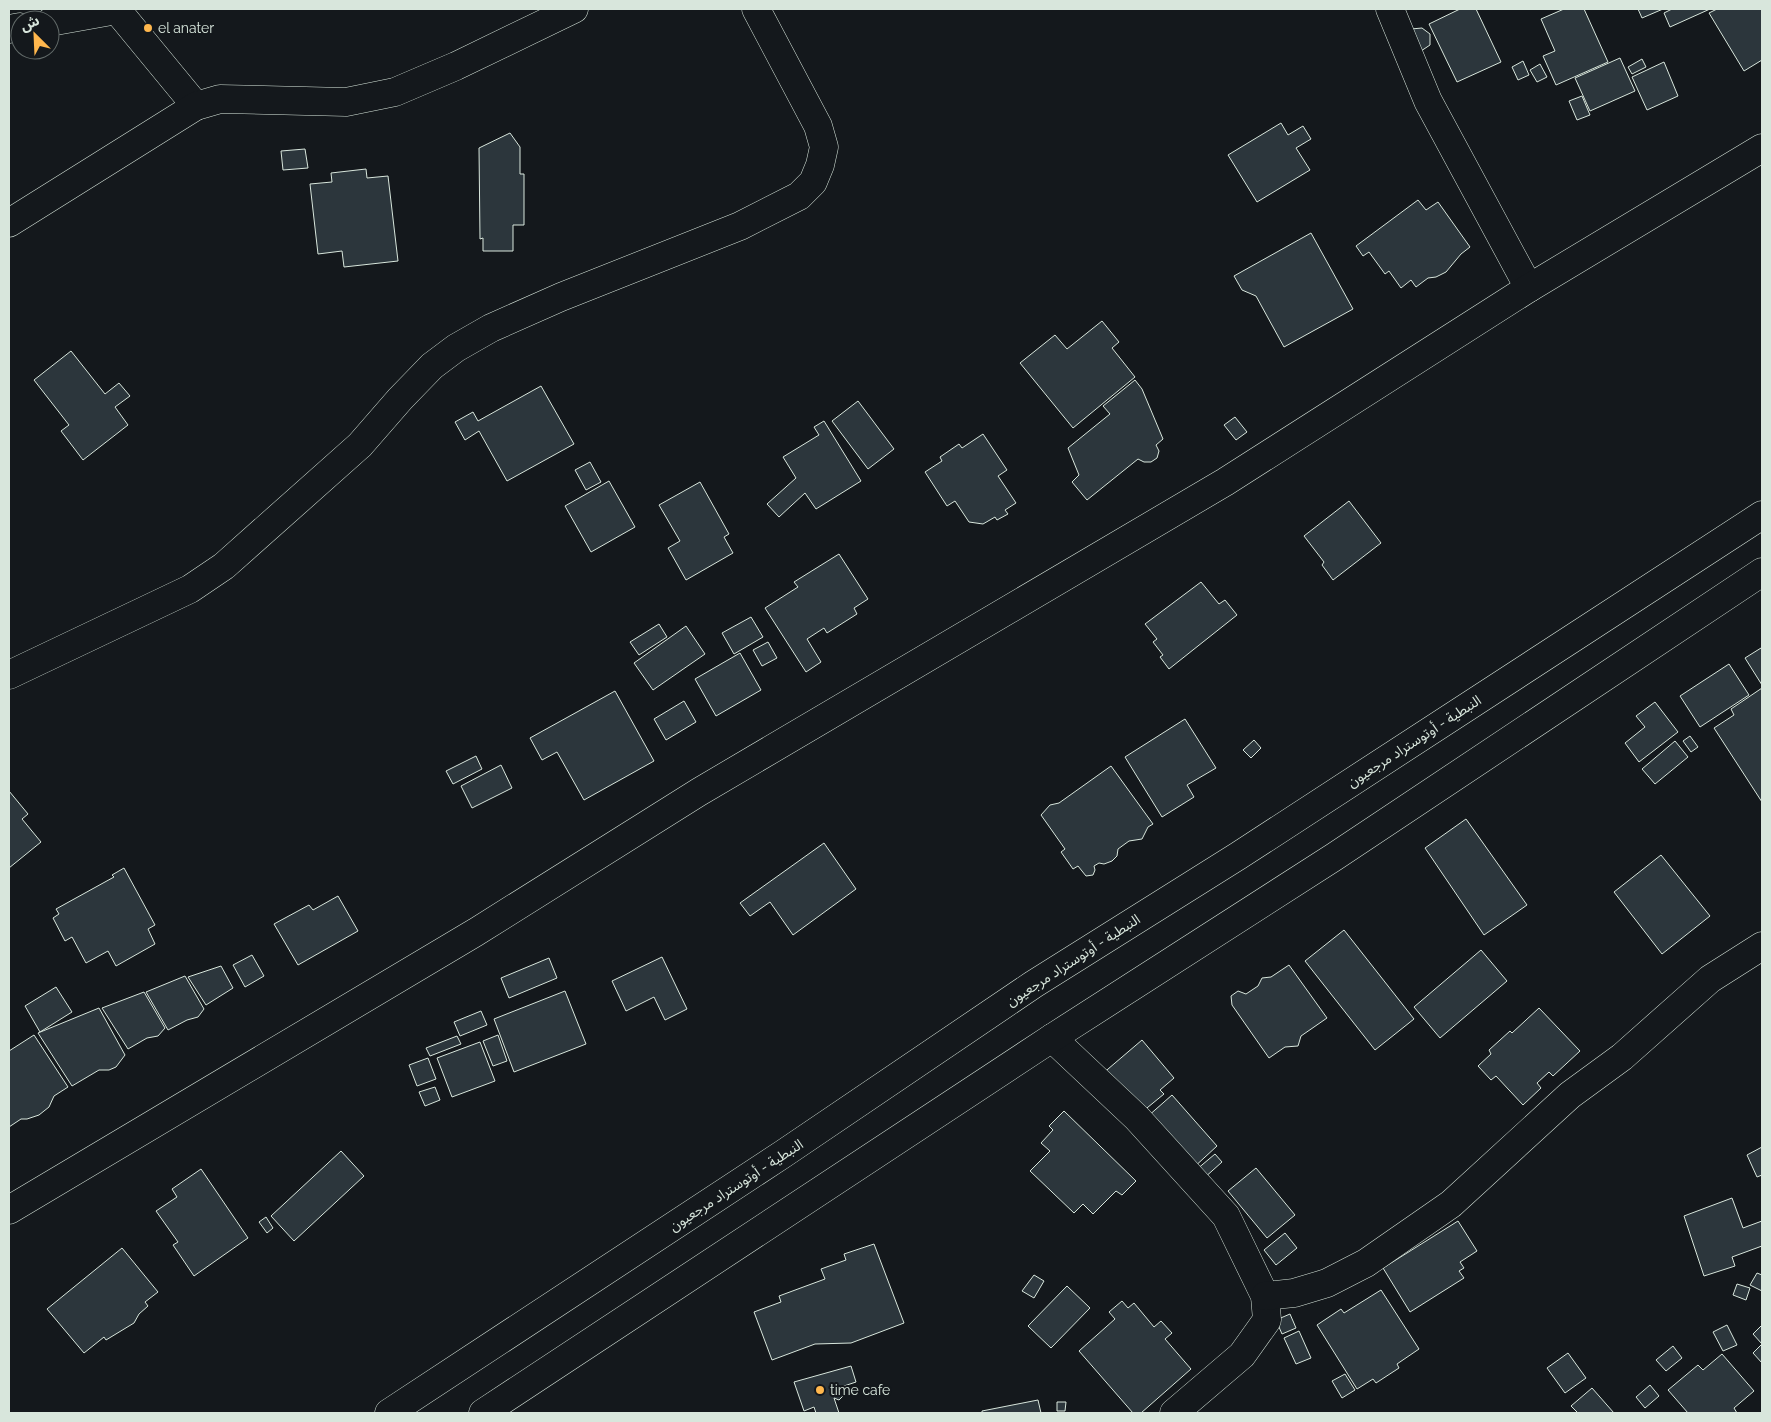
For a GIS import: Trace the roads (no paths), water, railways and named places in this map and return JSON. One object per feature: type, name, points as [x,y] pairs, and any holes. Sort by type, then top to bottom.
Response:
[{"type":"main road","points":[[9,223],[196,106],[220,99],[346,102],[396,92],[456,66],[574,9]]},
{"type":"main road","points":[[9,675],[190,588],[224,566],[360,446],[419,379],[456,348],[491,328],[534,308],[740,226],[798,196],[813,182],[820,165],[824,147],[818,126],[756,9]]},
{"type":"main road","points":[[1390,9],[1428,101],[1529,288]]},
{"type":"main road","points":[[60,20],[117,10],[196,106]]},
{"type":"main road","points":[[9,1210],[476,932],[699,792],[1225,482],[1529,288],[1762,148]]},
{"type":"main road","name":"النبطية - أوتوستراد مرجعيون","points":[[389,1413],[775,1160],[1034,984],[1238,856],[1762,514]]},
{"type":"main road","points":[[483,1413],[1052,1038],[1334,857],[1762,572]]},
{"type":"main road","points":[[1265,1296],[1294,1294],[1327,1283],[1366,1263],[1451,1204],[1570,1095],[1622,1057],[1710,979],[1762,946]]},
{"type":"main road","points":[[1052,1038],[1137,1118],[1226,1216],[1265,1296],[1267,1320],[1242,1355],[1174,1413]]},
{"type":"place","name":"el anater","points":[[148,28]]},
{"type":"place","name":"time cafe","points":[[820,1390]]}]
